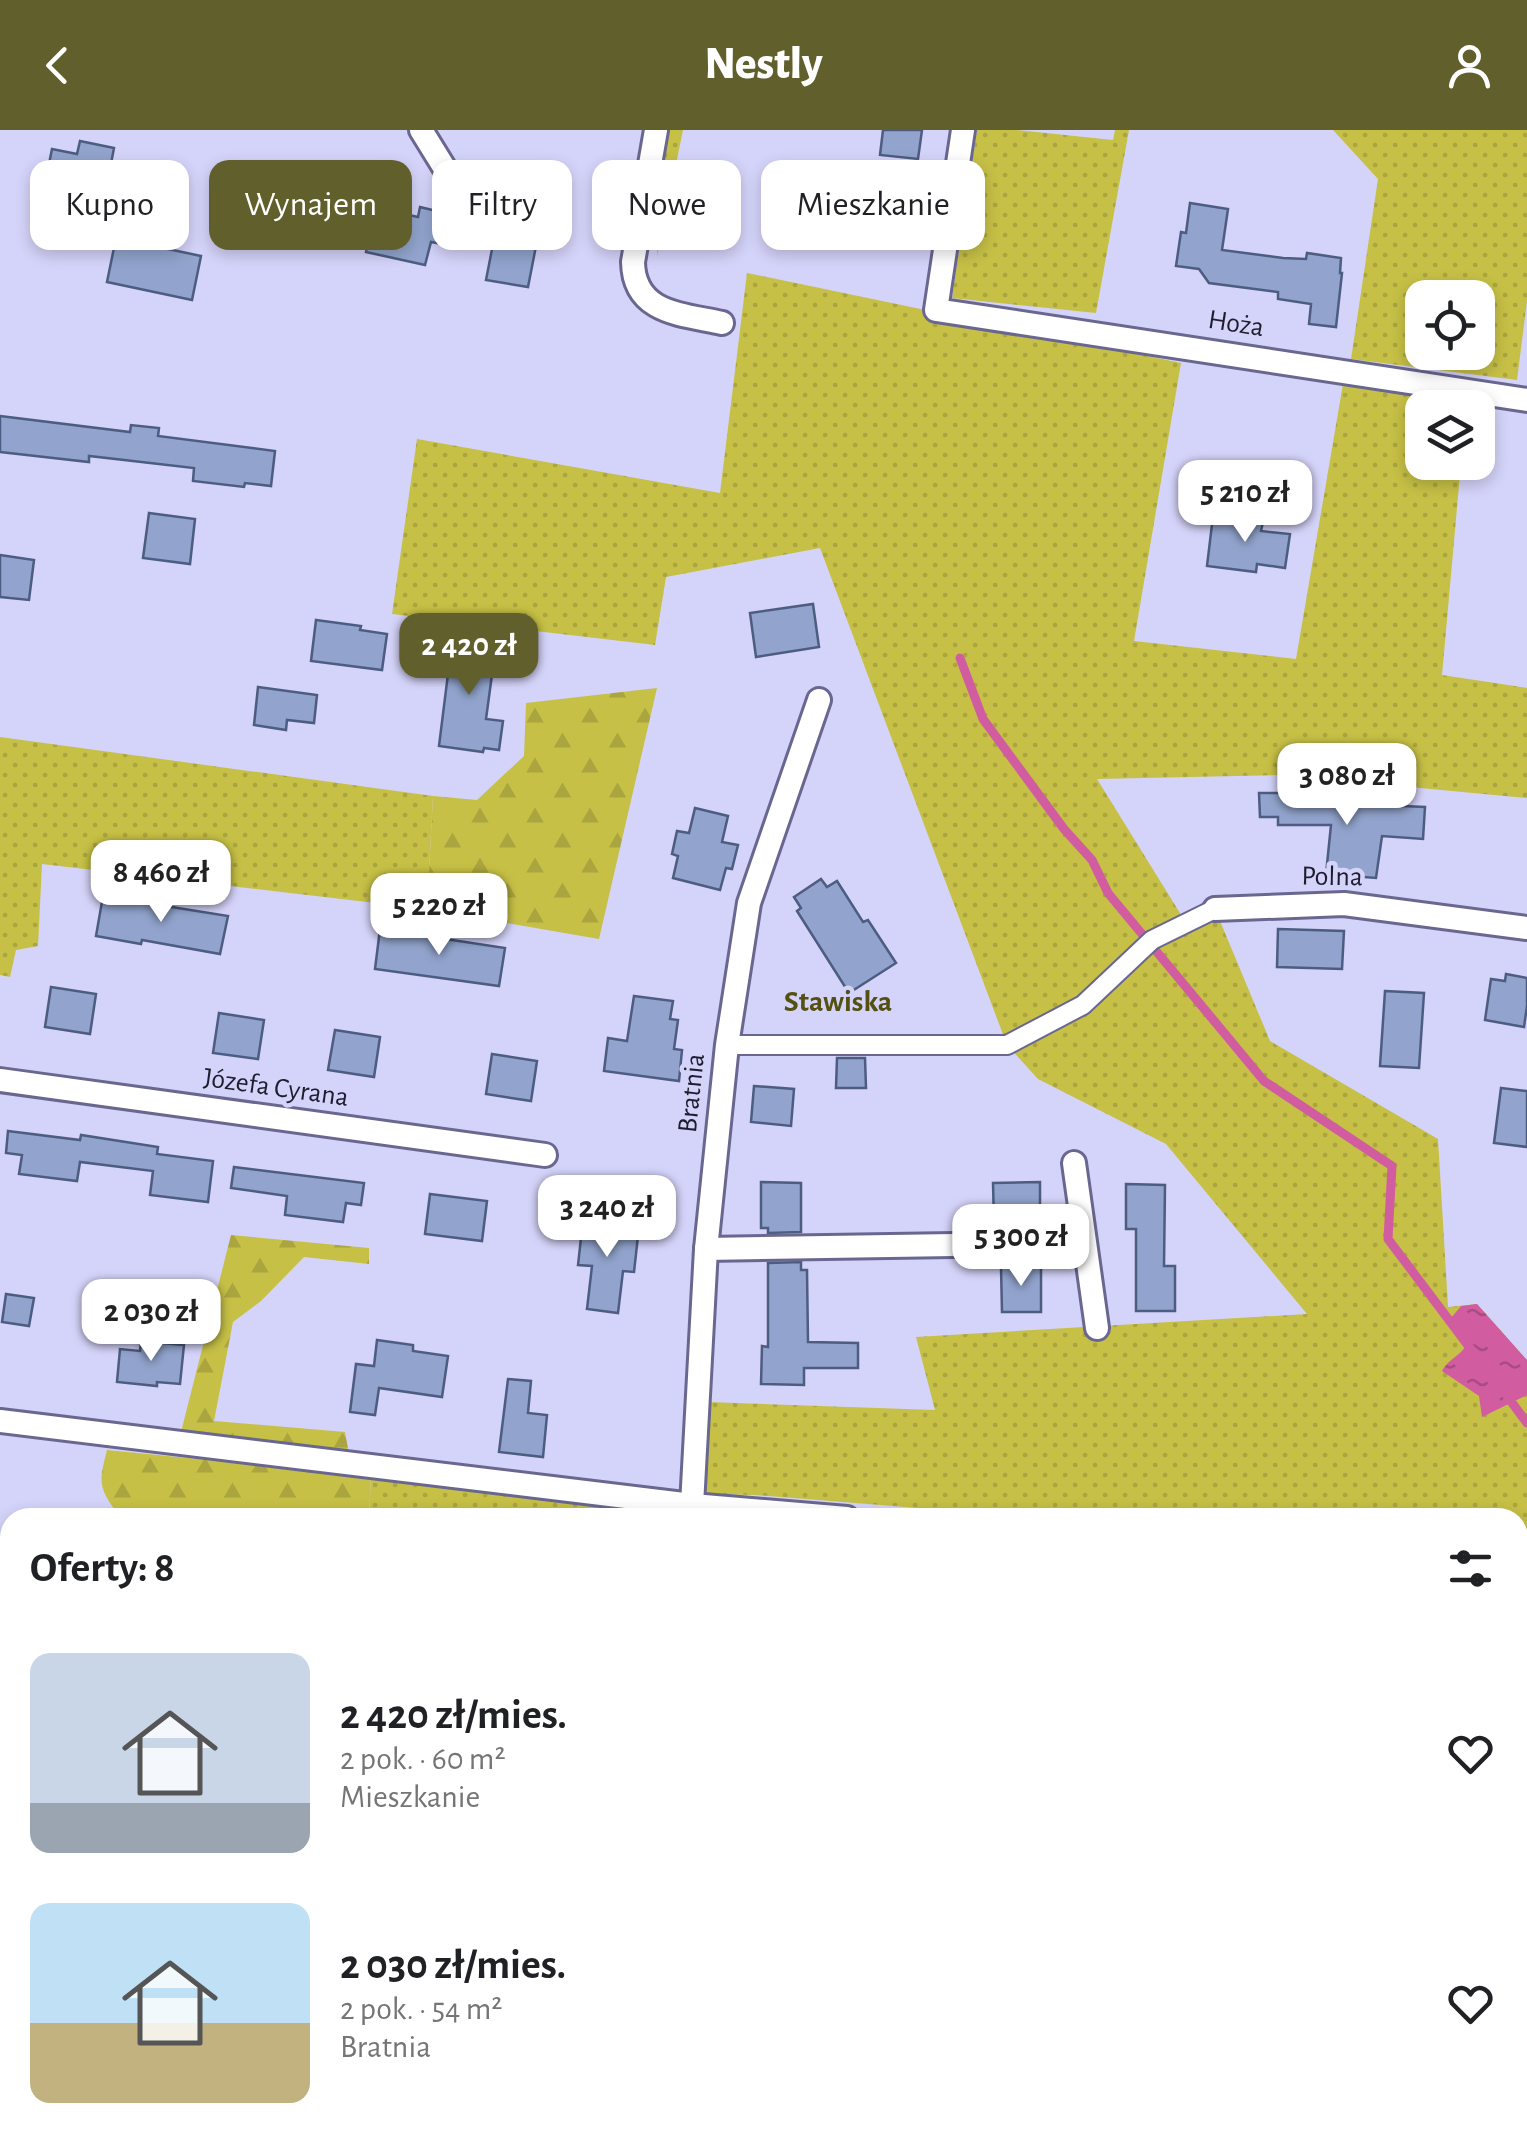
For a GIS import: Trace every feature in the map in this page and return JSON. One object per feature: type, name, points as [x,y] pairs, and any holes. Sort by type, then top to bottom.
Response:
[{"type":"street","points":[[421,130],[440,160]]},
{"type":"street","points":[[656,130],[632,262],[636,281],[646,298],[659,309],[722,323]]},
{"type":"street","name":"Hoża","points":[[963,130],[936,310],[1527,400]]},
{"type":"street","name":"Bratnia","points":[[692,1505],[706,1249],[727,1045],[748,902],[819,700]]},
{"type":"street","name":"Polna","points":[[727,1045],[1007,1045],[1083,1005],[1148,944],[1215,910],[1344,904],[1527,928]]},
{"type":"street","name":"Józefa Cyrana","points":[[0,1080],[544,1155]]},
{"type":"street","points":[[1074,1164],[1097,1328]]},
{"type":"street","points":[[706,1249],[1084,1243]]},
{"type":"street","points":[[0,1421],[728,1508]]},
{"type":"green space","points":[[664,130],[683,130],[677,160],[662,160]]},
{"type":"green space","points":[[977,130],[1113,140],[1115,130],[1129,130],[1096,313],[952,298],[959,250],[985,250],[985,160],[973,160]]},
{"type":"green space","points":[[1333,130],[1527,130],[1527,301],[1517,380],[1438,370],[1495,370],[1495,280],[1405,280],[1405,366],[1351,359],[1378,179]]},
{"type":"green space","points":[[747,273],[1181,363],[1134,641],[1296,659],[1343,384],[1405,392],[1405,480],[1459,480],[1442,675],[1527,688],[1527,798],[1283,775],[1097,779],[1183,918],[1215,909],[1270,1041],[1438,1139],[1448,1307],[1477,1304],[1527,1360],[1527,1508],[918,1508],[700,1494],[708,1402],[935,1410],[916,1337],[1307,1314],[1166,1144],[1038,1079],[1007,1045],[820,548],[666,577],[655,645],[392,614],[417,439],[720,493]]},
{"type":"green space","points":[[657,688],[599,939],[427,909],[433,796],[477,800],[524,756],[526,703]]},
{"type":"green space","points":[[0,737],[433,796],[427,909],[42,864],[38,946],[16,950],[10,977],[0,975]]},
{"type":"green space","points":[[231,1235],[369,1248],[369,1264],[304,1257],[261,1301],[233,1322],[214,1421],[345,1432],[349,1454],[181,1432]]},
{"type":"green space","points":[[107,1450],[371,1476],[369,1508],[114,1508],[105,1494],[103,1468]]},
{"type":"green space","points":[[371,1476],[620,1508],[369,1508]]},
{"type":"water","points":[[1477,1304],[1527,1360],[1527,1395],[1482,1417],[1479,1396],[1442,1371],[1467,1344],[1451,1318],[1461,1306]]},
{"type":"building","points":[[883,130],[922,130],[918,159],[880,155]]},
{"type":"building","points":[[80,141],[114,148],[112,160],[50,160],[52,149],[77,154]]},
{"type":"building","points":[[1190,203],[1228,209],[1222,250],[1283,258],[1306,259],[1307,253],[1341,258],[1336,327],[1309,324],[1311,304],[1278,299],[1278,292],[1209,283],[1199,269],[1176,266]]},
{"type":"building","points":[[420,207],[432,210],[432,242],[425,265],[366,252],[412,250],[412,216],[418,217]]},
{"type":"building","points":[[114,250],[173,250],[201,256],[192,300],[107,282]]},
{"type":"building","points":[[492,250],[535,250],[528,287],[486,280]]},
{"type":"building","points":[[0,416],[130,432],[131,425],[159,428],[158,436],[275,451],[271,486],[193,481],[194,468],[89,456],[89,462],[0,452]]},
{"type":"building","points":[[149,513],[195,519],[190,564],[143,558]]},
{"type":"building","points":[[1213,516],[1263,522],[1261,531],[1290,534],[1285,568],[1257,564],[1256,572],[1207,566]]},
{"type":"building","points":[[0,555],[34,560],[29,600],[0,597]]},
{"type":"building","points":[[813,604],[819,647],[756,657],[750,613]]},
{"type":"building","points":[[316,620],[387,634],[382,670],[311,661]]},
{"type":"building","points":[[449,639],[496,645],[486,719],[503,721],[499,750],[484,748],[483,752],[439,746]]},
{"type":"building","points":[[258,687],[317,695],[314,723],[287,720],[286,730],[254,725]]},
{"type":"building","points":[[1259,793],[1309,793],[1309,802],[1425,807],[1423,839],[1382,836],[1376,878],[1326,874],[1331,825],[1278,825],[1278,817],[1260,817]]},
{"type":"building","points":[[695,808],[728,816],[722,842],[738,845],[732,869],[726,868],[720,890],[673,878],[678,856],[672,854],[677,831],[689,833]]},
{"type":"building","points":[[821,879],[827,887],[837,881],[896,963],[849,993],[797,911],[801,908],[794,897]]},
{"type":"building","points":[[103,896],[228,916],[220,954],[96,936]]},
{"type":"building","points":[[380,929],[505,948],[499,986],[375,969]]},
{"type":"building","points":[[1278,929],[1344,931],[1342,969],[1277,967]]},
{"type":"building","points":[[1506,974],[1527,978],[1524,1027],[1485,1020],[1491,979],[1505,981]]},
{"type":"building","points":[[51,987],[96,994],[90,1034],[45,1027]]},
{"type":"building","points":[[1385,991],[1424,993],[1419,1068],[1380,1066]]},
{"type":"building","points":[[634,996],[673,1001],[670,1019],[678,1020],[674,1049],[682,1050],[679,1081],[604,1071],[608,1038],[627,1041]]},
{"type":"building","points":[[219,1013],[264,1020],[258,1059],[213,1053]]},
{"type":"building","points":[[335,1030],[380,1037],[374,1077],[328,1070]]},
{"type":"building","points":[[492,1054],[537,1061],[531,1101],[486,1094]]},
{"type":"building","points":[[837,1058],[865,1058],[866,1088],[836,1088]]},
{"type":"building","points":[[754,1086],[794,1089],[791,1126],[751,1122]]},
{"type":"building","points":[[1501,1088],[1527,1091],[1527,1147],[1494,1143]]},
{"type":"building","points":[[8,1131],[80,1140],[81,1135],[158,1147],[157,1154],[213,1161],[208,1202],[150,1195],[153,1171],[80,1162],[77,1181],[19,1174],[22,1155],[6,1153]]},
{"type":"building","points":[[234,1167],[364,1183],[361,1205],[346,1203],[343,1222],[285,1215],[287,1196],[231,1188]]},
{"type":"building","points":[[761,1182],[801,1183],[801,1232],[768,1233],[768,1228],[761,1228]]},
{"type":"building","points":[[1040,1182],[1040,1222],[994,1223],[993,1183]]},
{"type":"building","points":[[1126,1184],[1165,1185],[1164,1266],[1175,1266],[1175,1311],[1136,1311],[1136,1229],[1126,1229]]},
{"type":"building","points":[[430,1194],[487,1201],[482,1241],[425,1234]]},
{"type":"building","points":[[600,1219],[639,1227],[634,1272],[623,1271],[618,1313],[587,1309],[592,1266],[578,1265],[583,1220]]},
{"type":"building","points":[[801,1262],[801,1270],[807,1270],[808,1342],[858,1343],[858,1368],[804,1368],[804,1385],[761,1384],[762,1346],[768,1347],[768,1263]]},
{"type":"building","points":[[1001,1267],[1041,1267],[1041,1312],[1002,1312]]},
{"type":"building","points":[[6,1294],[34,1298],[29,1326],[2,1322]]},
{"type":"building","points":[[377,1340],[413,1345],[413,1351],[448,1356],[442,1397],[379,1388],[375,1415],[350,1412],[356,1364],[374,1366]]},
{"type":"building","points":[[141,1341],[184,1345],[180,1384],[117,1382],[120,1349],[140,1351]]},
{"type":"building","points":[[508,1379],[531,1381],[528,1413],[547,1415],[543,1457],[499,1452]]},
{"type":"waterway","points":[[960,658],[983,719],[1064,829],[1092,860],[1108,893],[1264,1081],[1392,1166],[1388,1239],[1473,1352]]},
{"type":"waterway","points":[[1507,1396],[1527,1423]]},
{"type":"district","name":"Stawiska","points":[[838,1002]]}]
